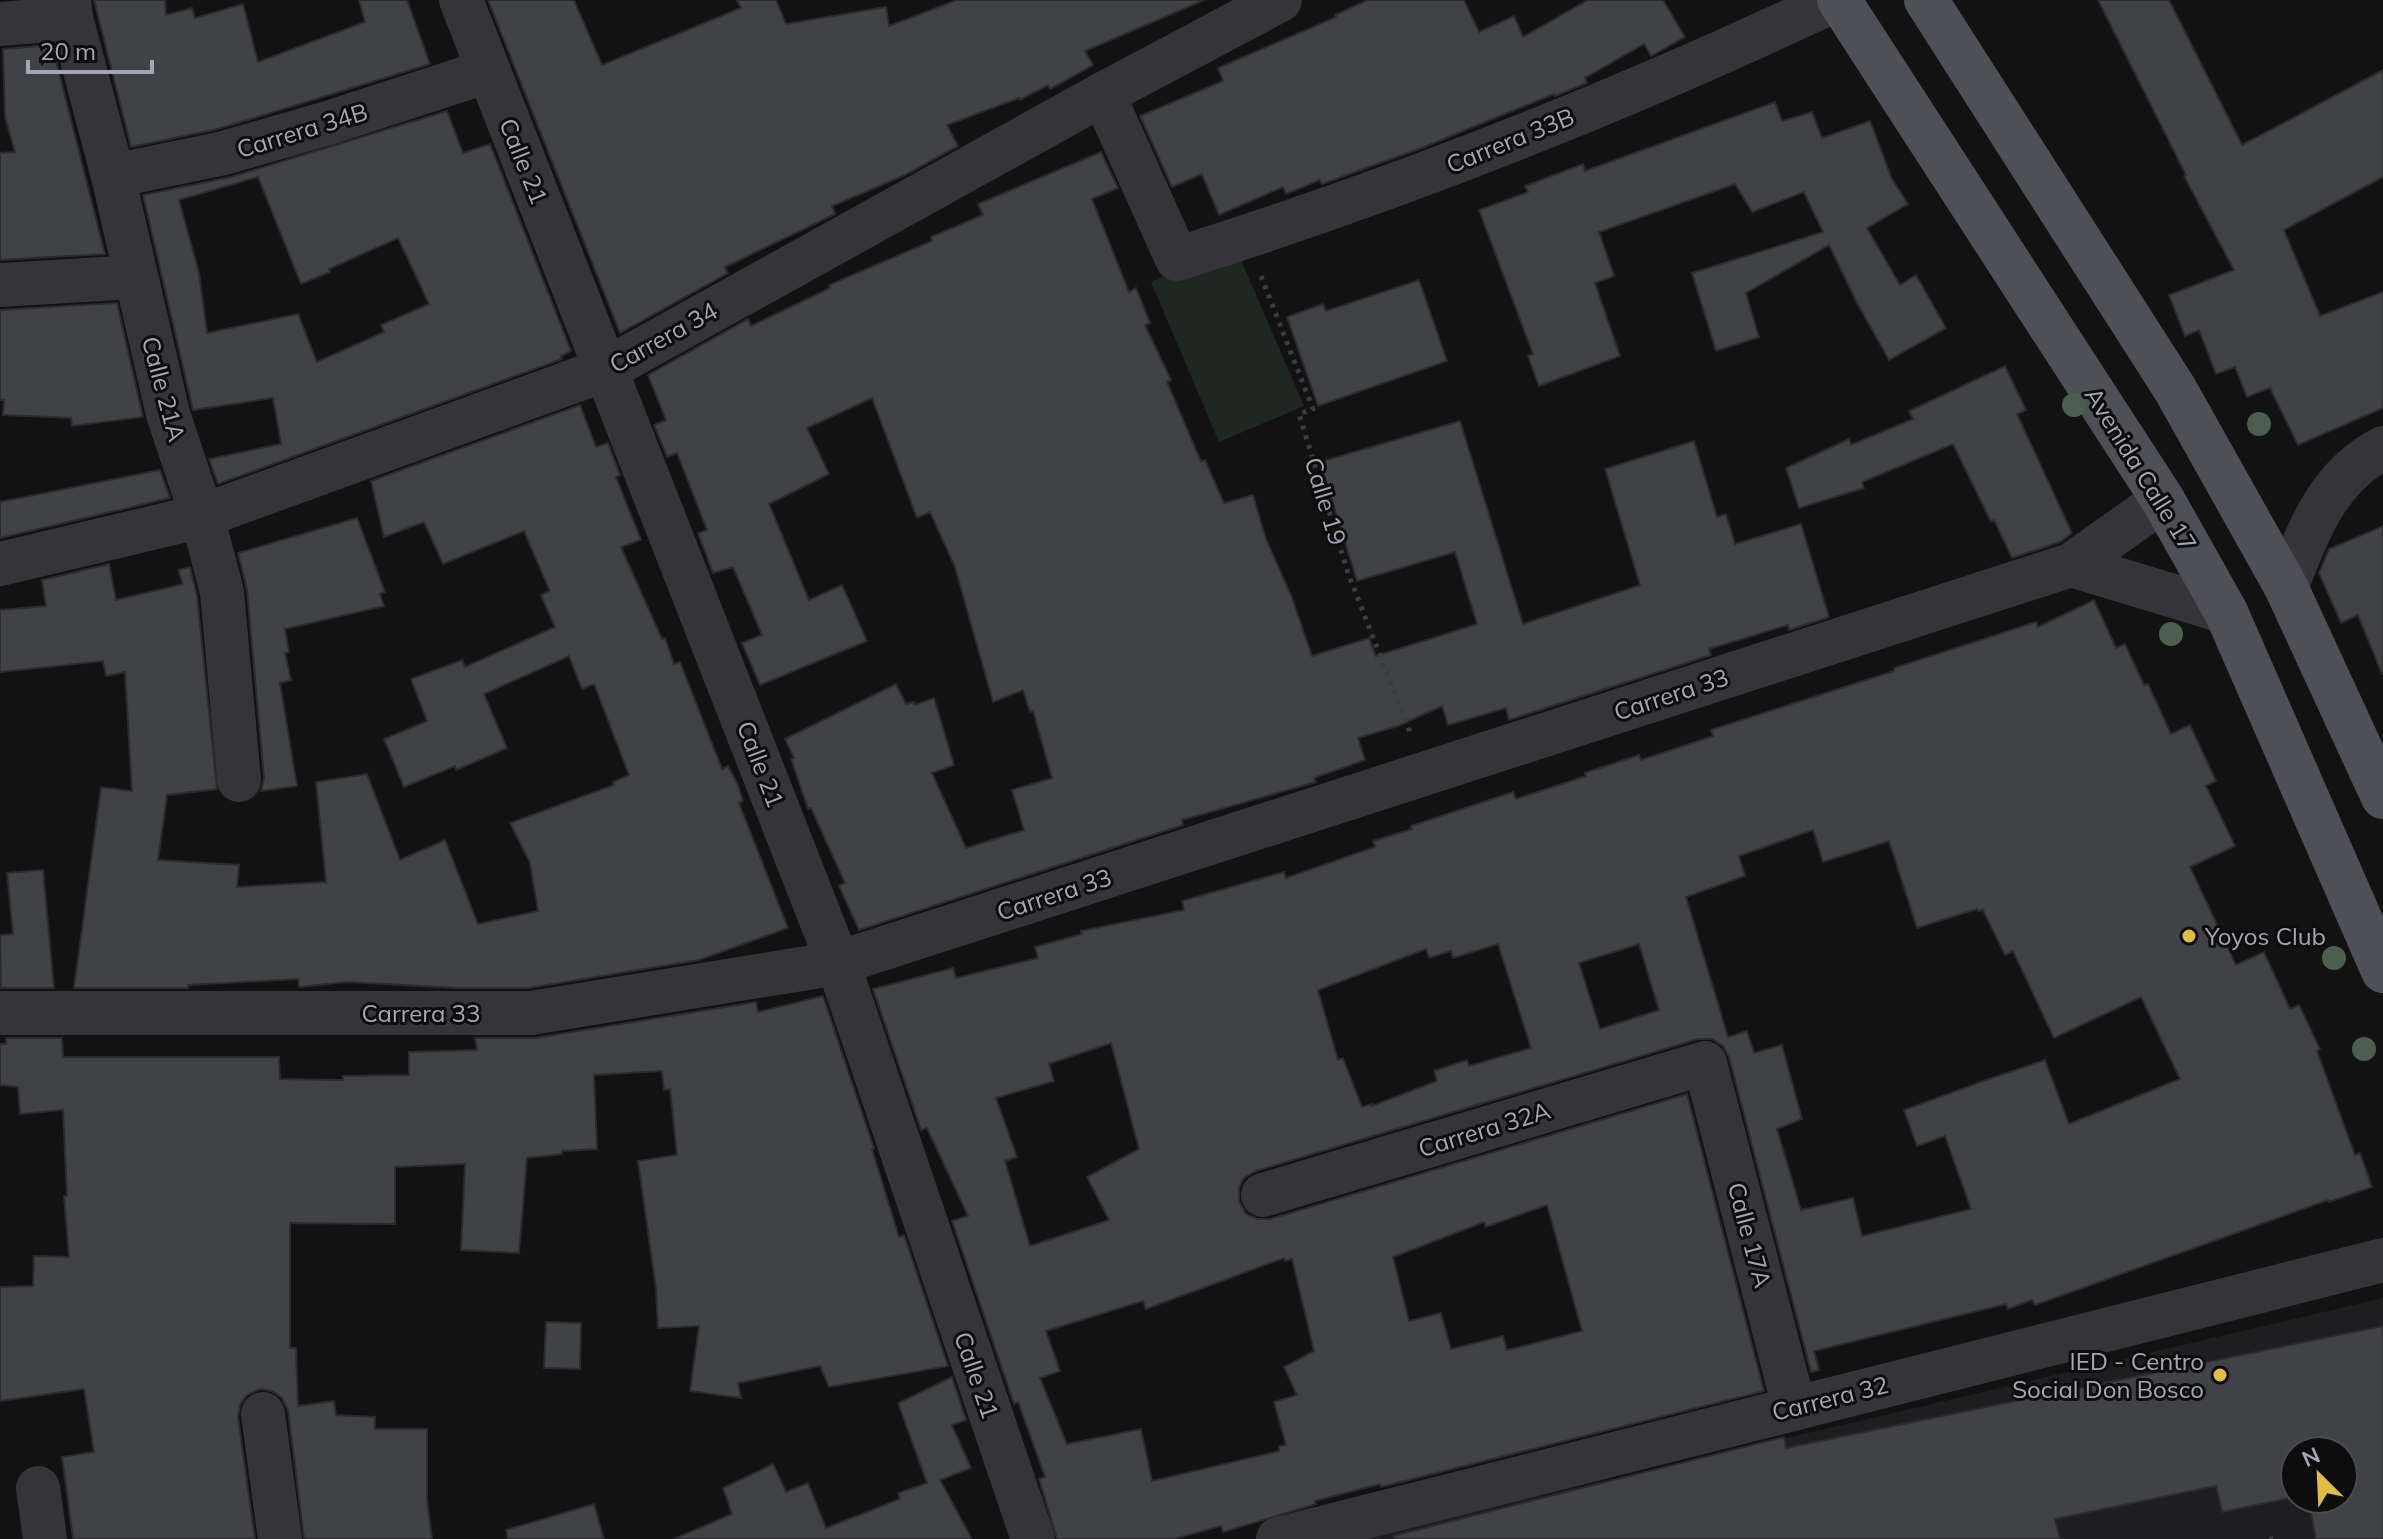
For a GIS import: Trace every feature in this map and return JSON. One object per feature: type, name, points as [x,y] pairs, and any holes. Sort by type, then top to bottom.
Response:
[{"type":"main road","name":"Avenida Calle 17","points":[[1837,0],[2170,512],[2218,596],[2383,971]]},
{"type":"main road","points":[[1926,0],[2175,389],[2286,587],[2383,797]]},
{"type":"street","name":"Calle 21","points":[[461,0],[838,963],[1033,1539]]},
{"type":"street","name":"Carrera 34","points":[[0,564],[202,516],[607,369],[1103,94],[1280,0]]},
{"type":"street","name":"Carrera 33B","points":[[1103,94],[1177,259],[1437,169],[1626,94],[1837,0]]},
{"type":"street","points":[[0,24],[70,9]]},
{"type":"street","name":"Calle 21A","points":[[70,9],[113,176],[168,414],[202,516],[222,592],[239,780]]},
{"type":"street","name":"Carrera 34B","points":[[113,176],[224,153],[488,71]]},
{"type":"street","points":[[0,285],[136,277]]},
{"type":"street","points":[[2286,587],[2318,510],[2364,458],[2383,448]]},
{"type":"street","name":"Carrera 33","points":[[0,1013],[531,1013],[838,963],[2071,565],[2170,512]]},
{"type":"street","points":[[2071,565],[2218,596]]},
{"type":"street","name":"Carrera 32A","points":[[1263,1195],[1705,1063]]},
{"type":"street","name":"Calle 17A","points":[[1705,1063],[1794,1407]]},
{"type":"street","name":"Carrera 32","points":[[1278,1539],[2383,1260]]},
{"type":"street","points":[[263,1414],[280,1539]]},
{"type":"street","points":[[38,1488],[45,1539]]},
{"type":"path","name":"Calle 19","points":[[1246,237],[1313,409],[1299,414],[1348,573],[1426,773]]},
{"type":"path","points":[[2269,1539],[2279,1539]]},
{"type":"shaded area","points":[[1235,246],[1304,406],[1219,442],[1151,282]]},
{"type":"shaded area","name":"IED - Centro Social Don Bosco","points":[[2383,1298],[2383,1539],[1356,1539]]},
{"type":"building","points":[[94,0],[165,0],[166,15],[192,8],[195,18],[243,4],[258,62],[365,22],[359,0],[407,0],[430,64],[218,129],[131,147]]},
{"type":"building","points":[[488,0],[574,0],[602,65],[741,8],[737,0],[776,0],[786,24],[886,7],[889,26],[957,0],[1204,0],[1085,51],[1093,65],[1050,89],[1048,85],[1020,100],[947,125],[958,146],[905,175],[832,206],[835,214],[725,267],[728,273],[620,333]]},
{"type":"building","points":[[1368,0],[1464,0],[1479,32],[1514,16],[1523,37],[1588,0],[1663,0],[1685,37],[1651,56],[1644,44],[1585,78],[1587,83],[1419,149],[1322,184],[1320,180],[1286,194],[1283,187],[1219,215],[1202,174],[1172,187],[1140,116],[1223,81],[1218,68]]},
{"type":"building","points":[[2098,0],[2169,0],[2242,145],[2383,70],[2383,177],[2284,230],[2320,316],[2383,292],[2383,408],[2298,445],[2270,388],[2247,397],[2235,367],[2216,374],[2199,330],[2185,336],[2169,295],[2234,270]]},
{"type":"building","points":[[52,45],[105,254],[0,260],[0,153],[15,152],[5,117],[3,49]]},
{"type":"building","points":[[1775,102],[1782,121],[1812,112],[1822,138],[1870,121],[1892,179],[1908,204],[1867,228],[1900,285],[1916,275],[1946,328],[1889,360],[1829,245],[1746,293],[1759,337],[1716,351],[1692,273],[1823,232],[1804,192],[1752,212],[1735,184],[1599,232],[1614,276],[1595,283],[1620,356],[1539,386],[1528,356],[1533,354],[1479,210],[1528,192],[1525,186],[1583,164],[1585,171]]},
{"type":"building","points":[[447,111],[463,153],[490,144],[571,351],[561,356],[562,359],[218,484],[209,459],[281,444],[273,398],[193,410],[143,195],[231,177]],"holes":[[[258,177],[301,284],[398,238],[429,304],[381,325],[384,332],[317,362],[298,314],[207,333],[199,273],[179,200]]]},
{"type":"building","points":[[1101,152],[1118,188],[1092,199],[1129,292],[1136,288],[1150,323],[1145,325],[1171,380],[1167,382],[1201,462],[1205,460],[1224,503],[1253,495],[1266,539],[1291,595],[1312,656],[1369,638],[1376,656],[1477,624],[1455,552],[1357,581],[1320,462],[1460,421],[1523,624],[1640,585],[1605,469],[1694,441],[1717,517],[1726,514],[1735,544],[1801,524],[1829,617],[1789,630],[1788,625],[1709,649],[1711,655],[1509,720],[1506,708],[1448,725],[1442,706],[1398,726],[1358,738],[1365,760],[1314,778],[1316,782],[1182,820],[1183,825],[859,930],[839,886],[845,883],[811,808],[808,809],[791,759],[794,758],[785,739],[896,684],[906,704],[914,702],[915,705],[934,698],[954,765],[932,773],[966,848],[1024,830],[1012,790],[1052,778],[1033,711],[1030,712],[1023,690],[993,702],[955,567],[930,512],[917,518],[872,398],[807,428],[829,474],[769,504],[809,600],[842,585],[867,641],[760,685],[742,643],[762,635],[733,567],[713,573],[698,533],[707,530],[677,453],[667,457],[654,425],[666,420],[648,375],[748,319],[751,326],[830,288],[829,285],[932,241],[931,237],[983,215],[978,204]]},
{"type":"building","points":[[1419,280],[1447,361],[1318,406],[1287,317],[1323,304],[1326,311]]},
{"type":"building","points":[[117,303],[143,417],[72,426],[71,418],[3,415],[4,400],[0,400],[0,310]]},
{"type":"building","points":[[2005,366],[2026,410],[2017,414],[2072,533],[2060,542],[2012,558],[1953,444],[1862,482],[1864,488],[1799,508],[1786,468],[1849,439],[1851,445],[1913,419],[1909,411]]},
{"type":"building","points":[[580,405],[596,447],[608,443],[620,475],[616,477],[641,540],[621,547],[662,639],[665,638],[674,664],[680,662],[722,769],[728,766],[738,785],[743,801],[739,803],[788,928],[699,960],[529,988],[347,982],[299,987],[298,979],[188,985],[188,988],[74,988],[101,787],[132,791],[125,672],[106,676],[103,661],[0,672],[0,610],[46,606],[42,580],[109,564],[116,600],[183,584],[178,570],[190,567],[197,596],[217,789],[167,795],[158,860],[239,865],[237,887],[326,882],[316,782],[367,774],[400,860],[445,840],[478,924],[538,911],[530,863],[510,823],[614,785],[613,782],[629,775],[594,684],[582,689],[569,656],[484,694],[507,748],[456,770],[455,766],[404,787],[384,739],[427,721],[411,679],[462,660],[465,667],[555,627],[541,595],[550,591],[524,531],[443,564],[424,522],[384,537],[371,481]]},
{"type":"building","points":[[160,470],[170,498],[0,538],[0,502]]},
{"type":"building","points":[[357,518],[385,592],[380,594],[384,606],[285,629],[289,652],[285,653],[291,680],[280,683],[297,786],[261,791],[264,778],[247,590],[238,553]]},
{"type":"building","points":[[2383,526],[2382,674],[2358,615],[2341,623],[2319,573],[2329,549]]},
{"type":"building","points":[[2094,600],[2116,648],[2125,644],[2144,685],[2148,684],[2171,734],[2190,725],[2216,781],[2206,786],[2235,846],[2190,867],[2236,965],[2264,952],[2290,1009],[2299,1005],[2320,1049],[2317,1051],[2355,1155],[2360,1153],[2372,1187],[2035,1305],[2032,1300],[2008,1309],[2006,1304],[1814,1351],[1819,1370],[1811,1372],[1729,1057],[1723,1046],[1712,1039],[1698,1039],[1256,1171],[1244,1178],[1239,1188],[1239,1201],[1246,1214],[1258,1219],[1270,1219],[1687,1094],[1764,1391],[1381,1487],[1380,1484],[1315,1501],[1316,1504],[1223,1532],[1221,1526],[1174,1539],[1057,1539],[1039,1479],[1045,1477],[1018,1402],[1014,1404],[952,1221],[968,1216],[927,1128],[921,1130],[873,989],[953,968],[956,978],[1038,958],[1035,947],[1082,934],[1081,931],[1184,910],[1182,901],[1284,872],[1286,878],[1375,847],[1373,841],[1412,829],[1411,826],[1513,792],[1516,799],[1639,755],[1641,760],[1713,736],[1711,730],[1894,671],[1894,668],[2036,622],[2038,627]],"holes":[[[1813,830],[1823,862],[1889,841],[1917,928],[1977,909],[1983,910],[2005,955],[2013,951],[2054,1038],[2141,997],[2180,1079],[2069,1124],[2045,1060],[1989,1079],[1904,1110],[1917,1146],[1945,1136],[1971,1209],[1862,1236],[1853,1198],[1801,1210],[1777,1129],[1802,1119],[1782,1045],[1754,1053],[1747,1031],[1728,1037],[1686,897],[1745,876],[1739,856]],[[1498,944],[1531,1048],[1469,1066],[1467,1060],[1434,1071],[1437,1081],[1362,1107],[1343,1058],[1338,1060],[1318,990],[1426,949],[1429,958],[1451,951],[1453,958]],[[1639,944],[1659,1010],[1600,1029],[1579,963]],[[1111,1043],[1139,1149],[1087,1177],[1109,1220],[1030,1246],[1005,1161],[1017,1157],[996,1098],[1054,1081],[1049,1064]],[[1547,1205],[1582,1331],[1507,1350],[1503,1336],[1451,1349],[1441,1313],[1409,1321],[1393,1257],[1484,1222],[1486,1227]],[[1284,1258],[1285,1261],[1292,1259],[1314,1351],[1284,1367],[1297,1395],[1274,1402],[1286,1445],[1279,1446],[1279,1451],[1152,1481],[1141,1429],[1067,1444],[1040,1378],[1060,1371],[1046,1331],[1143,1301],[1146,1309]]]},
{"type":"building","points":[[43,870],[54,988],[1,988],[0,935],[13,934],[7,873]]},
{"type":"building","points":[[823,996],[874,1148],[899,1237],[904,1235],[948,1366],[829,1387],[820,1366],[738,1383],[741,1398],[690,1391],[699,1326],[658,1328],[656,1289],[638,1161],[677,1155],[670,1089],[664,1090],[662,1071],[594,1075],[597,1149],[562,1151],[562,1154],[527,1158],[519,1253],[461,1250],[465,1164],[395,1167],[395,1224],[290,1223],[290,1348],[296,1348],[298,1406],[334,1401],[336,1415],[375,1417],[375,1429],[427,1429],[427,1500],[432,1539],[304,1539],[288,1410],[282,1398],[272,1391],[260,1389],[247,1395],[240,1405],[238,1417],[255,1539],[73,1539],[62,1457],[94,1452],[84,1389],[0,1401],[0,1287],[33,1286],[34,1256],[69,1257],[64,1196],[67,1196],[63,1110],[20,1114],[18,1087],[0,1085],[0,1044],[6,1044],[6,1038],[62,1038],[63,1057],[279,1057],[280,1079],[343,1080],[343,1076],[409,1075],[409,1052],[477,1050],[475,1038],[535,1038],[756,1002],[758,1012]]},
{"type":"building","points":[[546,1322],[581,1323],[580,1369],[544,1368]]},
{"type":"building","name":"IED - Centro Social Don Bosco","points":[[2383,1326],[2383,1539],[2316,1539],[2311,1515],[2359,1515],[2359,1435],[2279,1435],[2279,1500],[2222,1512],[2216,1486],[2055,1519],[2060,1539],[1394,1539],[1393,1536],[1784,1437],[1786,1448]]},
{"type":"building","points":[[952,1377],[966,1420],[952,1425],[971,1468],[940,1480],[972,1539],[674,1539],[732,1514],[723,1488],[773,1464],[786,1492],[808,1483],[826,1528],[900,1499],[898,1493],[927,1483],[898,1403]]},
{"type":"building","points":[[594,1504],[604,1539],[508,1539],[506,1530]]},
{"type":"place","name":"Yoyos Club","points":[[2189,936]]},
{"type":"place","name":"IED - Centro Social Don Bosco","points":[[2220,1375]]}]
